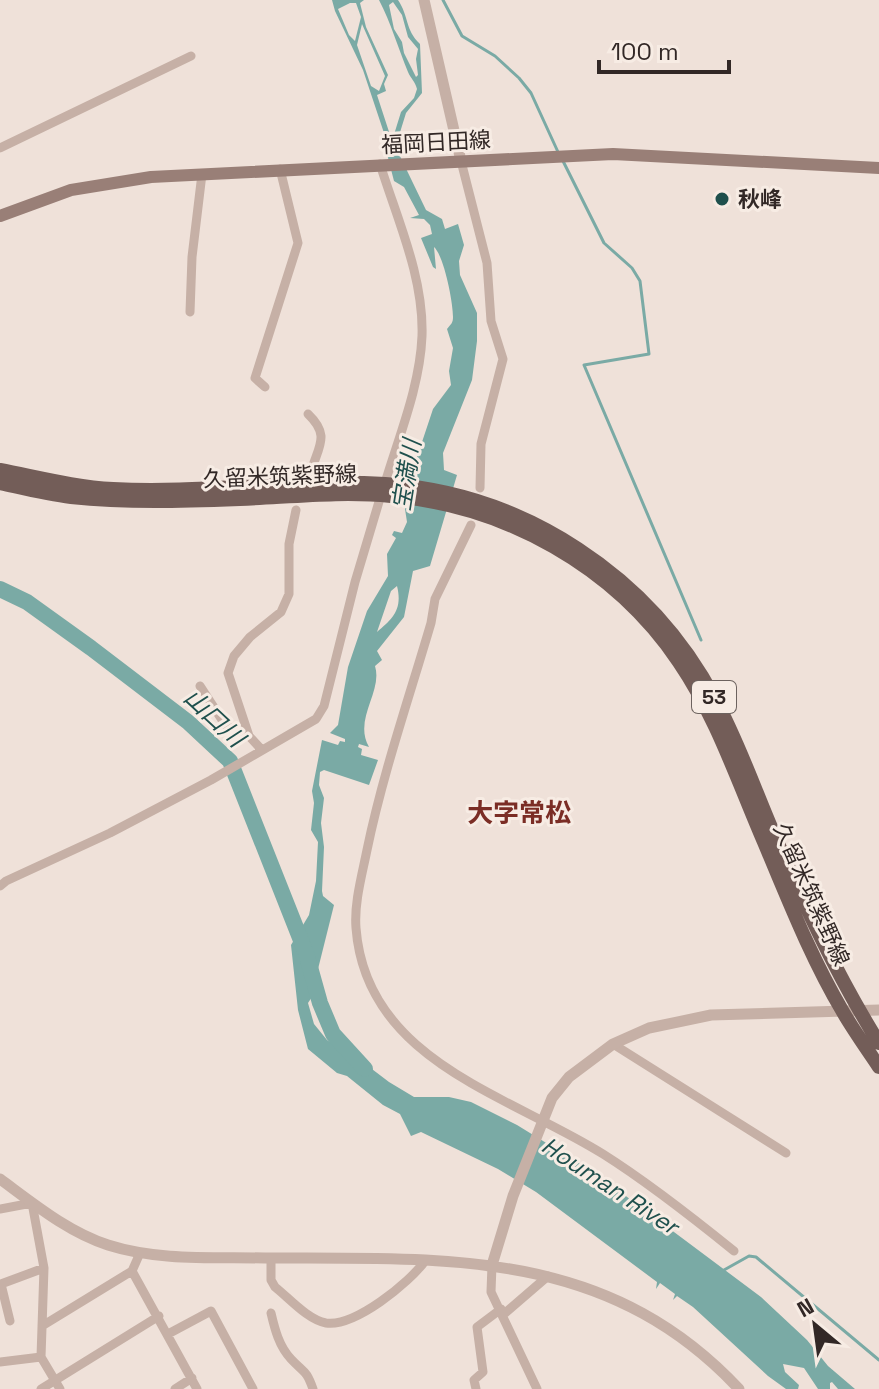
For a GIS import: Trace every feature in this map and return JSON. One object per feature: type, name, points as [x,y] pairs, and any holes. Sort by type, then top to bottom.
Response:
[{"type":"main road","name":"福岡日田線","points":[[0,216],[71,190],[151,177],[280,169],[613,154],[879,168]]},
{"type":"main road","name":"久留米筑紫野線","points":[[0,470],[112,489],[220,489],[340,482],[448,498],[529,521],[575,546],[621,580],[657,615],[690,656],[716,699],[786,862],[859,1011],[879,1043]]},
{"type":"main road","name":"久留米筑紫野線","points":[[0,483],[71,497],[171,501],[387,490]]},
{"type":"main road","name":"久留米筑紫野線","points":[[448,498],[523,530],[579,562],[613,588],[664,642],[706,708],[792,908],[843,1012],[879,1067]]},
{"type":"street","points":[[424,0],[457,161],[487,263],[491,321],[503,359],[481,444],[480,488]]},
{"type":"street","points":[[0,148],[191,56]]},
{"type":"street","points":[[0,886],[211,780],[316,719],[324,706],[355,582],[387,490],[415,384],[422,336],[414,272],[383,164]]},
{"type":"street","points":[[265,387],[255,378],[298,243],[280,169]]},
{"type":"street","points":[[190,312],[192,257],[202,174]]},
{"type":"street","points":[[308,414],[319,424],[323,434],[311,472]]},
{"type":"street","points":[[260,750],[249,736],[228,673],[234,656],[250,637],[281,612],[289,594],[289,544],[296,510]]},
{"type":"street","points":[[471,525],[435,599],[431,623],[374,815],[355,926],[361,961],[378,1004],[430,1057],[540,1125],[601,1153],[734,1251]]},
{"type":"street","points":[[200,686],[226,726],[249,736]]},
{"type":"street","points":[[537,1389],[491,1292],[492,1265],[540,1125],[552,1098],[569,1077],[613,1044],[649,1028],[711,1015],[879,1010]]},
{"type":"street","points":[[613,1044],[786,1153]]},
{"type":"street","points":[[0,1179],[89,1238],[140,1253],[183,1257],[425,1261],[492,1265],[548,1276],[601,1293],[647,1315],[714,1363],[739,1389]]},
{"type":"street","points":[[0,1209],[32,1203]]},
{"type":"street","points":[[32,1203],[44,1268],[41,1357],[57,1385]]},
{"type":"street","points":[[42,1326],[132,1271],[140,1253]]},
{"type":"street","points":[[271,1258],[271,1280],[275,1287],[315,1319],[326,1323],[350,1319],[404,1285],[425,1261]]},
{"type":"street","points":[[10,1321],[1,1284],[44,1268]]},
{"type":"street","points":[[132,1271],[197,1389]]},
{"type":"street","points":[[476,1389],[474,1380],[483,1372],[477,1327],[548,1276]]},
{"type":"street","points":[[168,1334],[211,1311],[253,1389]]},
{"type":"street","points":[[271,1313],[280,1343],[293,1361],[304,1369],[313,1389]]},
{"type":"street","points":[[41,1389],[57,1385],[159,1316]]},
{"type":"street","points":[[0,1362],[41,1357]]},
{"type":"street","points":[[175,1389],[192,1378]]},
{"type":"water","name":"Houman River","points":[[332,0],[364,0],[360,3],[366,27],[388,75],[384,84],[386,91],[377,95],[392,141],[401,112],[414,98],[417,89],[379,0],[398,0],[420,44],[422,93],[406,113],[397,142],[398,152],[426,210],[442,219],[445,229],[458,224],[464,245],[459,261],[460,275],[477,313],[477,341],[472,380],[443,453],[444,470],[457,475],[430,566],[413,571],[404,617],[377,651],[382,660],[375,666],[375,686],[364,726],[369,747],[359,744],[358,747],[362,749],[361,755],[378,760],[369,785],[324,770],[320,772],[319,785],[324,798],[321,823],[324,847],[322,891],[323,896],[334,905],[318,969],[321,983],[308,1003],[314,1024],[327,1040],[414,1097],[449,1097],[471,1102],[517,1125],[595,1173],[761,1297],[807,1340],[828,1366],[855,1389],[838,1389],[832,1382],[830,1389],[818,1389],[804,1368],[783,1364],[785,1372],[799,1385],[798,1389],[786,1389],[693,1307],[677,1296],[673,1300],[675,1294],[660,1283],[656,1289],[657,1282],[536,1192],[498,1169],[421,1132],[411,1136],[400,1114],[383,1105],[347,1076],[337,1073],[308,1049],[298,1010],[291,945],[309,915],[316,881],[318,842],[311,830],[312,791],[322,740],[338,745],[340,741],[345,742],[345,739],[330,733],[338,725],[348,667],[367,611],[388,576],[387,554],[396,538],[392,535],[394,531],[402,533],[407,522],[405,509],[417,457],[433,409],[451,385],[449,371],[453,348],[447,329],[453,317],[444,269],[434,247],[436,269],[433,267],[421,238],[432,234],[430,225],[424,219],[410,218],[419,215],[404,187],[394,181],[384,133],[363,70]],"holes":[[[393,2],[402,15],[408,37],[418,49],[416,77],[394,29],[389,5]],[[356,3],[361,17],[355,41],[349,35],[338,9]],[[362,24],[385,76],[379,91],[371,86],[357,45]],[[397,586],[397,608],[392,618],[377,632],[391,591]]]},
{"type":"waterway","points":[[443,0],[462,36],[495,56],[531,93],[558,152]]},
{"type":"waterway","points":[[562,159],[604,243],[632,268],[640,281],[649,354],[584,365],[701,640]]},
{"type":"waterway","name":"山口川","points":[[0,589],[27,602],[91,648],[188,722],[230,761],[306,953],[320,1003],[333,1034],[365,1069]]},
{"type":"waterway","points":[[724,1270],[749,1256],[756,1257],[879,1360]]},
{"type":"place","name":"秋峰","points":[[722,199]]},
{"type":"district","name":"大字常松","points":[[519,813]]},
{"type":"water label","name":"宝満川","points":[[407,475]]}]
